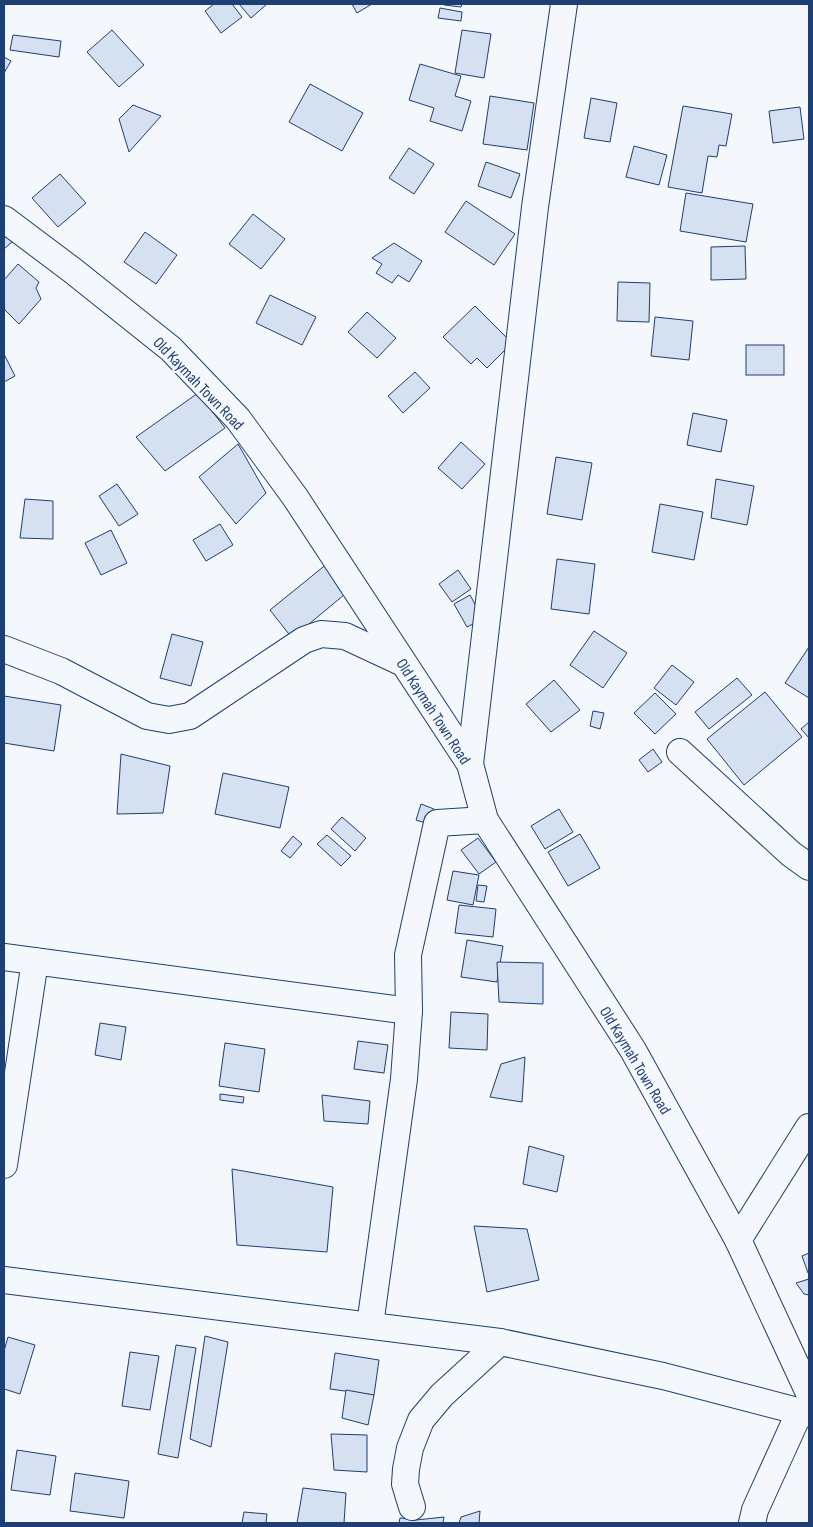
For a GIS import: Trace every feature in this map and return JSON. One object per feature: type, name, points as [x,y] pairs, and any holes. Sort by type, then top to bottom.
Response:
[{"type":"street","points":[[470,764],[535,207],[564,4]]},
{"type":"street","name":"Old Kaymah Town Road","points":[[4,219],[72,270],[171,349],[238,419],[295,497],[470,764],[485,820],[633,1050],[738,1240],[806,1406]]},
{"type":"street","points":[[4,649],[61,671],[147,716],[169,720],[190,716],[304,640],[321,634],[345,636],[403,663]]},
{"type":"street","points":[[680,752],[791,854],[809,867]]},
{"type":"street","points":[[370,1325],[404,1078],[409,1011],[408,955],[438,823],[485,820]]},
{"type":"street","points":[[4,957],[409,1011]]},
{"type":"street","points":[[4,1165],[35,961]]},
{"type":"street","points":[[738,1240],[809,1127]]},
{"type":"street","points":[[4,1280],[500,1342],[806,1406],[755,1510],[752,1523]]},
{"type":"street","points":[[412,1507],[405,1484],[406,1468],[410,1448],[421,1420],[442,1395],[500,1342]]},
{"type":"building","points":[[214,4],[232,4],[242,17],[221,33],[205,11]]},
{"type":"building","points":[[239,4],[267,4],[251,18]]},
{"type":"building","points":[[352,4],[372,4],[357,13]]},
{"type":"building","points":[[444,4],[462,4],[461,7]]},
{"type":"building","points":[[440,8],[462,12],[461,21],[438,18]]},
{"type":"building","points":[[112,30],[144,65],[119,87],[87,52]]},
{"type":"building","points":[[462,30],[491,34],[484,78],[455,73]]},
{"type":"building","points":[[13,35],[61,41],[59,57],[10,50]]},
{"type":"building","points":[[4,57],[11,61],[4,73]]},
{"type":"building","points":[[420,64],[461,76],[455,96],[471,101],[462,131],[430,121],[434,108],[409,100]]},
{"type":"building","points":[[310,84],[363,113],[342,151],[289,122]]},
{"type":"building","points":[[490,96],[534,103],[527,150],[483,144]]},
{"type":"building","points":[[591,98],[617,103],[610,142],[584,138]]},
{"type":"building","points":[[133,105],[161,116],[129,152],[119,119]]},
{"type":"building","points":[[683,106],[732,114],[726,146],[719,145],[717,157],[708,156],[702,193],[668,187]]},
{"type":"building","points":[[800,107],[804,139],[773,143],[769,111]]},
{"type":"building","points":[[634,146],[667,155],[659,185],[626,177]]},
{"type":"building","points":[[409,148],[434,164],[414,194],[389,178]]},
{"type":"building","points":[[486,162],[520,174],[511,198],[478,186]]},
{"type":"building","points":[[60,174],[86,203],[58,227],[32,198]]},
{"type":"building","points":[[686,193],[753,204],[746,242],[680,231]]},
{"type":"building","points":[[466,201],[515,234],[494,265],[445,232]]},
{"type":"building","points":[[253,214],[285,239],[261,269],[229,244]]},
{"type":"building","points":[[145,232],[177,255],[156,284],[124,262]]},
{"type":"building","points":[[4,233],[12,242],[4,249]]},
{"type":"building","points":[[394,243],[422,261],[409,282],[398,275],[392,283],[376,273],[382,264],[372,258]]},
{"type":"building","points":[[745,246],[746,279],[711,280],[711,247]]},
{"type":"building","points":[[18,264],[39,282],[36,288],[41,299],[19,324],[4,309],[4,280]]},
{"type":"building","points":[[618,282],[650,283],[649,322],[617,321]]},
{"type":"building","points":[[270,295],[316,317],[302,345],[256,323]]},
{"type":"building","points":[[475,306],[512,343],[487,368],[477,358],[471,364],[443,337]]},
{"type":"building","points":[[367,312],[396,338],[377,358],[348,332]]},
{"type":"building","points":[[655,317],[693,321],[689,360],[651,356]]},
{"type":"building","points":[[746,345],[784,345],[784,375],[746,375]]},
{"type":"building","points":[[4,354],[15,376],[4,382]]},
{"type":"building","points":[[415,372],[430,388],[403,413],[388,396]]},
{"type":"building","points":[[198,393],[225,428],[165,471],[136,437]]},
{"type":"building","points":[[693,413],[727,420],[721,452],[687,445]]},
{"type":"building","points":[[461,442],[485,464],[462,489],[438,468]]},
{"type":"building","points":[[238,444],[266,493],[236,524],[199,477]]},
{"type":"building","points":[[556,457],[592,463],[582,520],[547,514]]},
{"type":"building","points":[[716,479],[754,486],[747,525],[711,518]]},
{"type":"building","points":[[117,484],[138,514],[119,526],[99,496]]},
{"type":"building","points":[[25,499],[53,501],[53,539],[20,538]]},
{"type":"building","points":[[660,504],[703,512],[694,560],[652,552]]},
{"type":"building","points":[[220,524],[233,545],[206,561],[193,540]]},
{"type":"building","points":[[111,530],[127,563],[101,575],[85,543]]},
{"type":"building","points":[[557,559],[595,564],[589,614],[551,609]]},
{"type":"building","points":[[328,563],[350,590],[292,638],[270,610]]},
{"type":"building","points":[[458,570],[471,589],[452,602],[439,584]]},
{"type":"building","points":[[470,595],[483,619],[467,627],[454,604]]},
{"type":"building","points":[[594,631],[627,653],[603,688],[570,665]]},
{"type":"building","points":[[172,634],[203,642],[191,686],[160,678]]},
{"type":"building","points":[[809,647],[809,698],[785,683]]},
{"type":"building","points":[[672,665],[694,682],[676,705],[654,688]]},
{"type":"building","points":[[737,678],[752,695],[709,729],[695,712]]},
{"type":"building","points":[[554,680],[580,710],[551,732],[526,704]]},
{"type":"building","points":[[765,692],[802,737],[744,785],[707,739]]},
{"type":"building","points":[[655,693],[676,714],[655,734],[634,713]]},
{"type":"building","points":[[4,696],[61,705],[54,751],[4,743]]},
{"type":"building","points":[[593,711],[604,713],[600,729],[590,726]]},
{"type":"building","points":[[809,722],[809,738],[801,729]]},
{"type":"building","points":[[653,749],[662,762],[648,772],[639,760]]},
{"type":"building","points":[[121,754],[170,766],[163,813],[117,814]]},
{"type":"building","points":[[223,773],[289,787],[280,828],[215,814]]},
{"type":"building","points":[[421,804],[434,809],[429,824],[416,820]]},
{"type":"building","points":[[559,809],[573,832],[545,849],[531,826]]},
{"type":"building","points":[[342,817],[366,838],[355,851],[331,829]]},
{"type":"building","points":[[580,834],[600,868],[568,886],[548,852]]},
{"type":"building","points":[[327,835],[351,856],[341,866],[317,844]]},
{"type":"building","points":[[293,836],[302,844],[290,858],[281,851]]},
{"type":"building","points":[[478,838],[496,862],[479,874],[461,850]]},
{"type":"building","points":[[453,871],[479,875],[473,905],[447,900]]},
{"type":"building","points":[[478,885],[487,886],[484,902],[476,901]]},
{"type":"building","points":[[459,905],[496,909],[493,937],[455,933]]},
{"type":"building","points":[[467,940],[503,946],[497,982],[461,977]]},
{"type":"building","points":[[497,962],[543,963],[543,1004],[499,1002]]},
{"type":"building","points":[[451,1012],[488,1014],[487,1050],[449,1048]]},
{"type":"building","points":[[100,1023],[126,1027],[121,1060],[95,1055]]},
{"type":"building","points":[[358,1041],[388,1045],[384,1073],[354,1069]]},
{"type":"building","points":[[225,1043],[265,1049],[259,1092],[219,1086]]},
{"type":"building","points":[[525,1057],[522,1102],[490,1097],[501,1064]]},
{"type":"building","points":[[220,1094],[244,1097],[243,1103],[220,1100]]},
{"type":"building","points":[[322,1095],[370,1101],[368,1124],[324,1121]]},
{"type":"building","points":[[529,1146],[564,1156],[557,1192],[523,1184]]},
{"type":"building","points":[[232,1169],[333,1187],[327,1252],[237,1245]]},
{"type":"building","points":[[474,1226],[527,1229],[539,1280],[487,1292]]},
{"type":"building","points":[[809,1253],[809,1272],[808,1273],[802,1256]]},
{"type":"building","points":[[809,1279],[809,1295],[804,1294],[796,1283]]},
{"type":"building","points":[[205,1336],[228,1342],[211,1447],[190,1439]]},
{"type":"building","points":[[8,1337],[35,1345],[20,1394],[4,1389],[4,1351]]},
{"type":"building","points":[[176,1345],[196,1348],[178,1458],[158,1454]]},
{"type":"building","points":[[130,1352],[159,1356],[150,1410],[122,1406]]},
{"type":"building","points":[[335,1353],[379,1360],[374,1395],[330,1389]]},
{"type":"building","points":[[346,1390],[374,1395],[368,1425],[342,1418]]},
{"type":"building","points":[[331,1434],[367,1435],[367,1472],[334,1470]]},
{"type":"building","points":[[17,1450],[56,1456],[50,1495],[11,1490]]},
{"type":"building","points":[[75,1473],[129,1481],[124,1518],[70,1511]]},
{"type":"building","points":[[303,1488],[346,1493],[344,1523],[297,1523]]},
{"type":"building","points":[[480,1511],[479,1523],[459,1523],[461,1517]]},
{"type":"building","points":[[244,1512],[267,1514],[266,1523],[242,1523]]},
{"type":"building","points":[[444,1517],[443,1523],[399,1523],[400,1518],[416,1520]]}]
